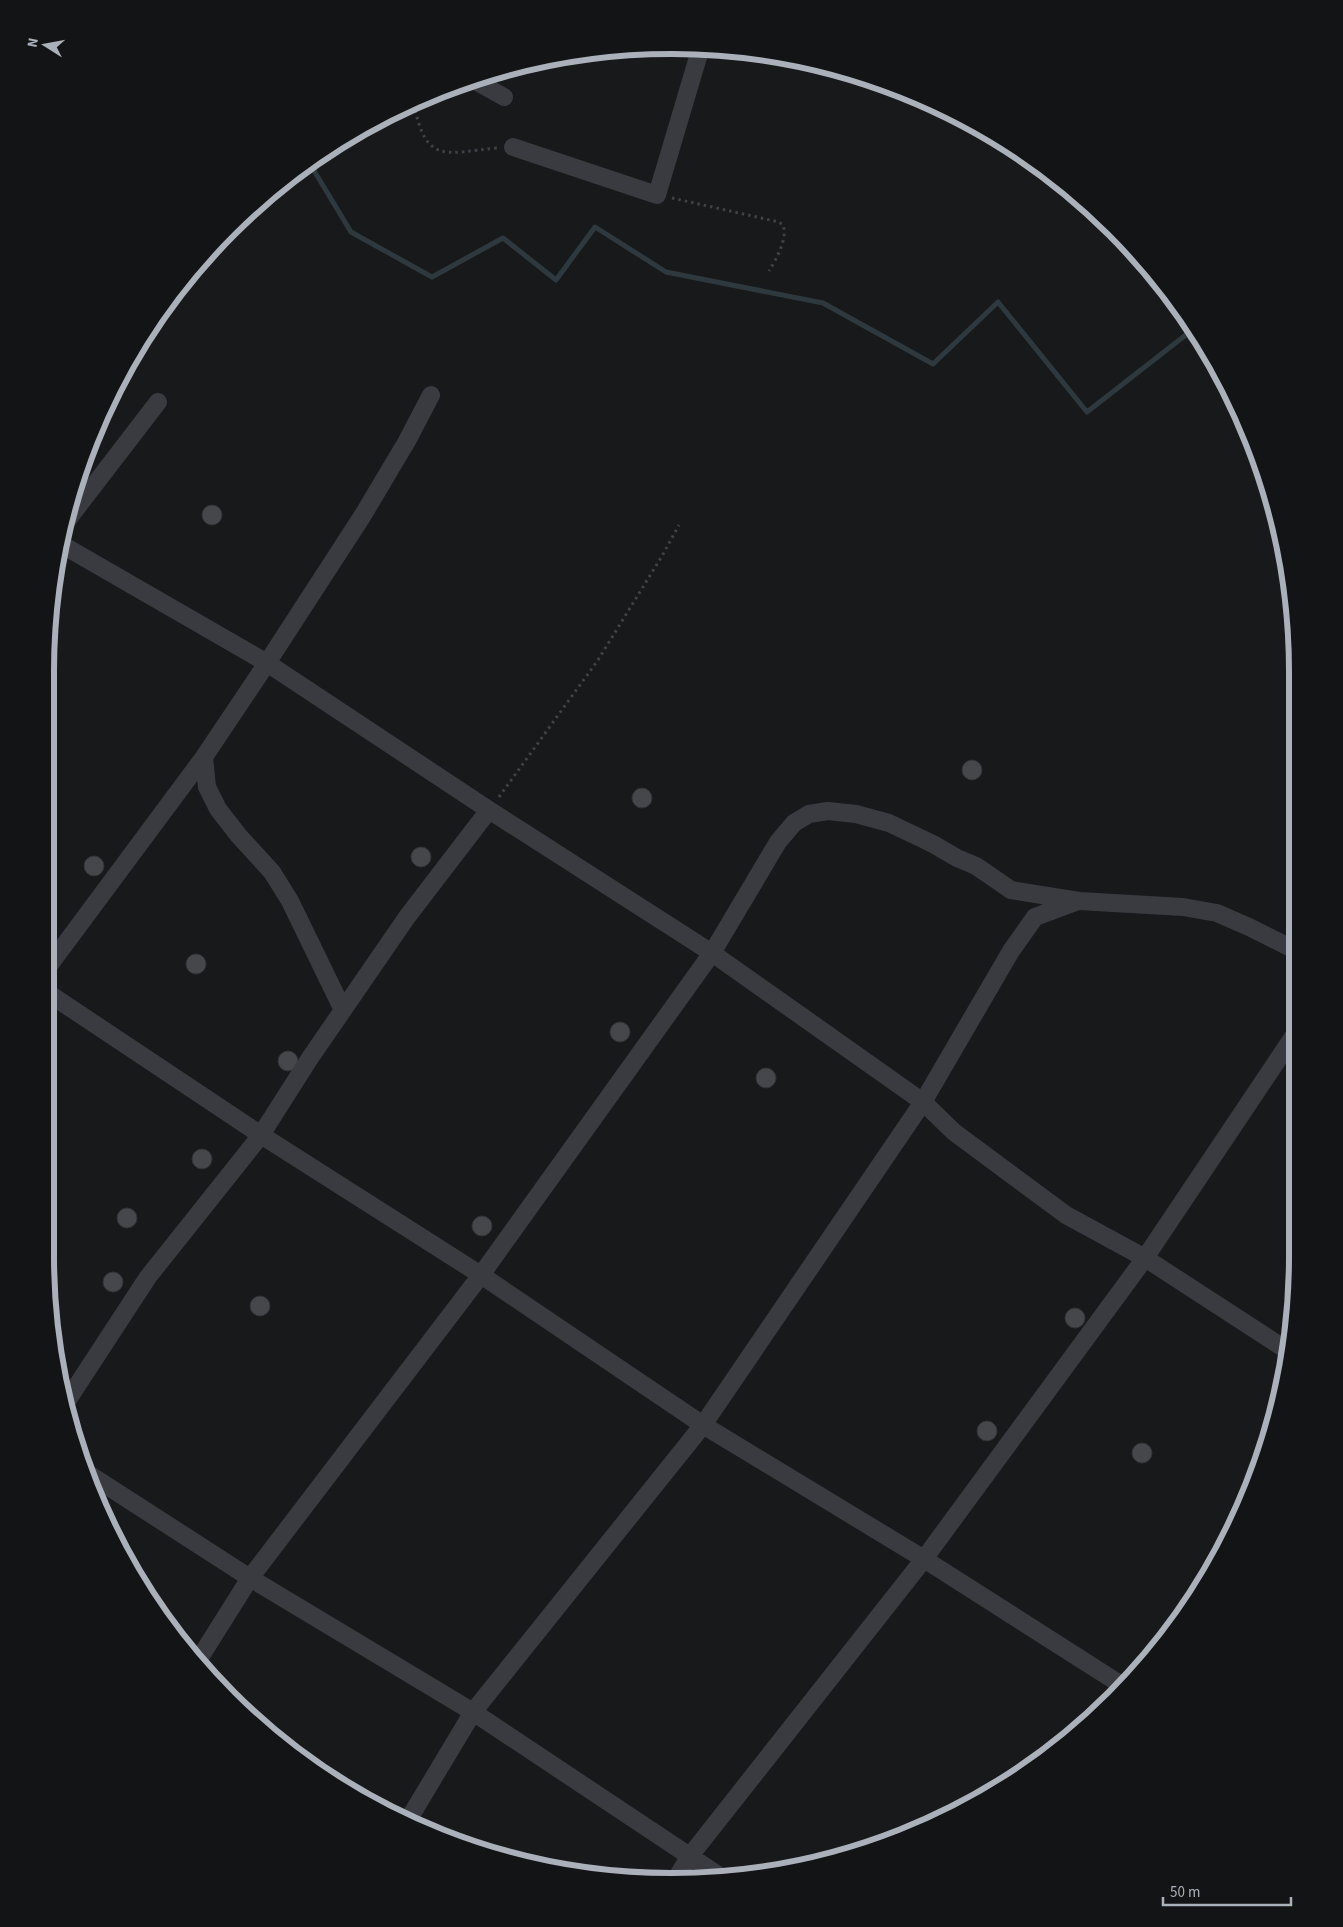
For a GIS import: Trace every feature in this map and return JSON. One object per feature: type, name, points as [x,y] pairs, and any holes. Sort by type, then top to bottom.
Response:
[{"type":"street","points":[[513,147],[657,195],[698,55]]},
{"type":"street","points":[[479,85],[504,97]]},
{"type":"street","points":[[54,959],[204,757],[267,663],[362,515],[407,441],[431,395]]},
{"type":"street","points":[[76,509],[158,402]]},
{"type":"street","points":[[67,548],[267,663],[712,953],[923,1102],[954,1132],[1066,1215],[1145,1258],[1282,1347]]},
{"type":"street","points":[[204,757],[207,787],[218,809],[239,836],[272,872],[290,901],[343,1010]]},
{"type":"street","points":[[71,1396],[148,1277],[261,1135],[407,917],[490,810]]},
{"type":"street","points":[[201,1655],[250,1578],[481,1275],[712,953],[778,842],[794,823],[810,814],[828,811],[856,814],[889,823],[933,844],[957,858],[976,866],[1011,890],[1079,901],[1183,907],[1217,914],[1249,927],[1289,947]]},
{"type":"street","points":[[411,1816],[472,1712],[704,1424],[923,1102],[1011,952],[1035,917],[1079,901]]},
{"type":"street","points":[[54,996],[261,1135],[481,1275],[704,1424],[924,1558],[1117,1682]]},
{"type":"street","points":[[680,1873],[690,1856],[924,1558],[1145,1258],[1289,1043]]},
{"type":"street","points":[[96,1479],[250,1578],[472,1712],[713,1872]]},
{"type":"path","points":[[415,110],[418,124],[429,144],[437,150],[445,153],[513,147]]},
{"type":"path","points":[[657,195],[779,222],[783,225],[785,232],[769,271]]},
{"type":"path","points":[[490,810],[598,660],[679,525]]},
{"type":"building","points":[[212,505],[219,508],[222,515],[219,522],[212,525],[205,522],[202,515],[205,508]]},
{"type":"building","points":[[972,760],[979,763],[982,770],[979,777],[972,780],[965,777],[962,770],[965,763]]},
{"type":"building","points":[[642,788],[649,791],[652,798],[649,805],[642,808],[635,805],[632,798],[635,791]]},
{"type":"building","points":[[421,847],[428,850],[431,857],[428,864],[421,867],[414,864],[411,857],[414,850]]},
{"type":"building","points":[[94,856],[101,859],[104,866],[101,873],[94,876],[87,873],[84,866],[87,859]]},
{"type":"building","points":[[196,954],[203,957],[206,964],[203,971],[196,974],[189,971],[186,964],[189,957]]},
{"type":"building","points":[[620,1022],[627,1025],[630,1032],[627,1039],[620,1042],[613,1039],[610,1032],[613,1025]]},
{"type":"building","points":[[288,1051],[295,1054],[298,1061],[295,1068],[288,1071],[281,1068],[278,1061],[281,1054]]},
{"type":"building","points":[[766,1068],[773,1071],[776,1078],[773,1085],[766,1088],[759,1085],[756,1078],[759,1071]]},
{"type":"building","points":[[202,1149],[209,1152],[212,1159],[209,1166],[202,1169],[195,1166],[192,1159],[195,1152]]},
{"type":"building","points":[[127,1208],[134,1211],[137,1218],[134,1225],[127,1228],[120,1225],[117,1218],[120,1211]]},
{"type":"building","points":[[482,1216],[489,1219],[492,1226],[489,1233],[482,1236],[475,1233],[472,1226],[475,1219]]},
{"type":"building","points":[[113,1272],[120,1275],[123,1282],[120,1289],[113,1292],[106,1289],[103,1282],[106,1275]]},
{"type":"building","points":[[260,1296],[267,1299],[270,1306],[267,1313],[260,1316],[253,1313],[250,1306],[253,1299]]},
{"type":"building","points":[[1075,1308],[1082,1311],[1085,1318],[1082,1325],[1075,1328],[1068,1325],[1065,1318],[1068,1311]]},
{"type":"building","points":[[987,1421],[994,1424],[997,1431],[994,1438],[987,1441],[980,1438],[977,1431],[980,1424]]},
{"type":"building","points":[[1142,1443],[1149,1446],[1152,1453],[1149,1460],[1142,1463],[1135,1460],[1132,1453],[1135,1446]]},
{"type":"waterway","points":[[313,169],[351,232],[432,277],[503,238],[556,280],[595,227],[666,272],[823,303],[933,364],[998,302],[1087,412],[1187,334],[1195,345]]}]
